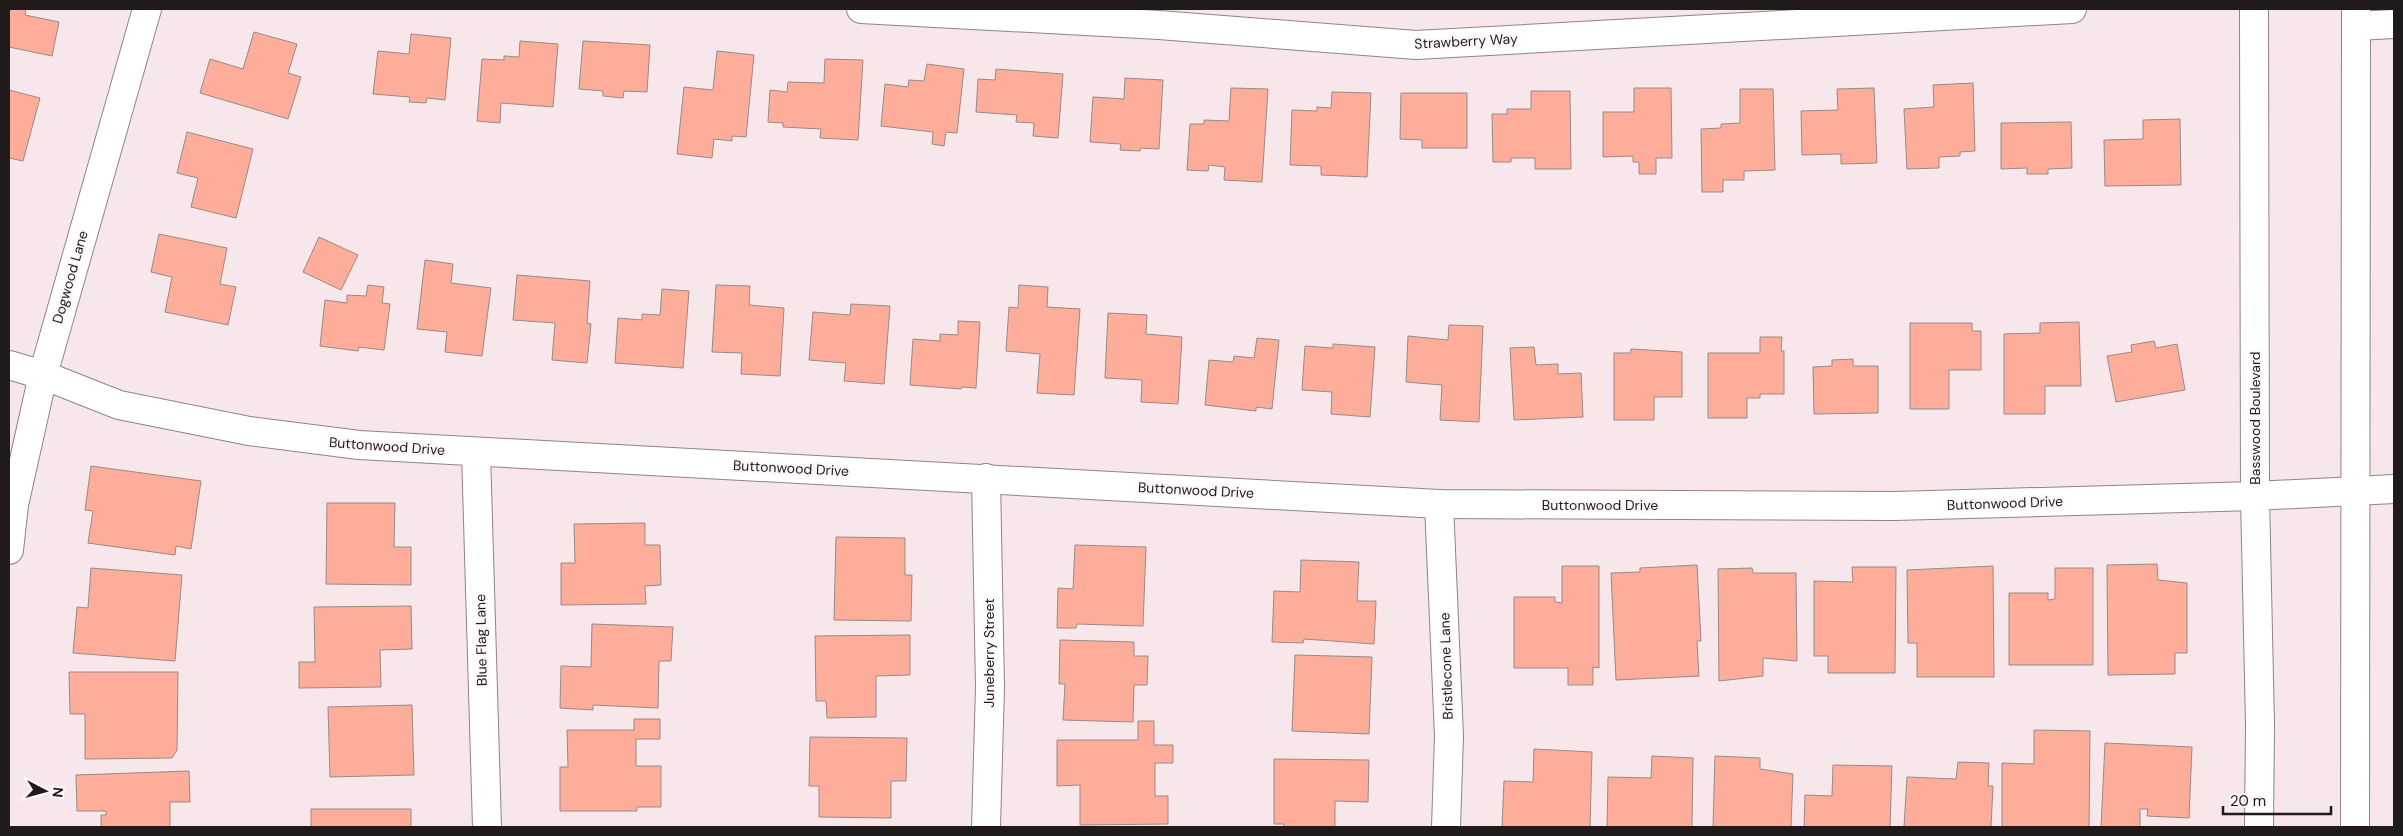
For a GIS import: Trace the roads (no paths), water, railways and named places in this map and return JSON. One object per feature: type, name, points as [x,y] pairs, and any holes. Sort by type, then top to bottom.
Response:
[{"type":"street","name":"Dogwood Lane","points":[[9,550],[14,505],[43,375],[147,9]]},
{"type":"street","name":"Strawberry Way","points":[[861,9],[1160,17],[1416,45],[2072,9]]},
{"type":"street","name":"Basswood Boulevard","points":[[2254,9],[2256,496],[2260,725],[2259,827]]},
{"type":"street","points":[[2355,827],[2356,18],[2394,24]]},
{"type":"street","name":"Buttonwood Drive","points":[[9,365],[43,375],[119,406],[249,431],[359,445],[1439,504],[1894,506],[2256,496],[2394,489]]},
{"type":"street","name":"Blue Flag Lane","points":[[476,452],[487,827]]},
{"type":"street","name":"Juneberry Street","points":[[986,478],[990,687],[986,827]]},
{"type":"street","name":"Bristlecone Lane","points":[[1439,504],[1449,736],[1446,827]]}]
